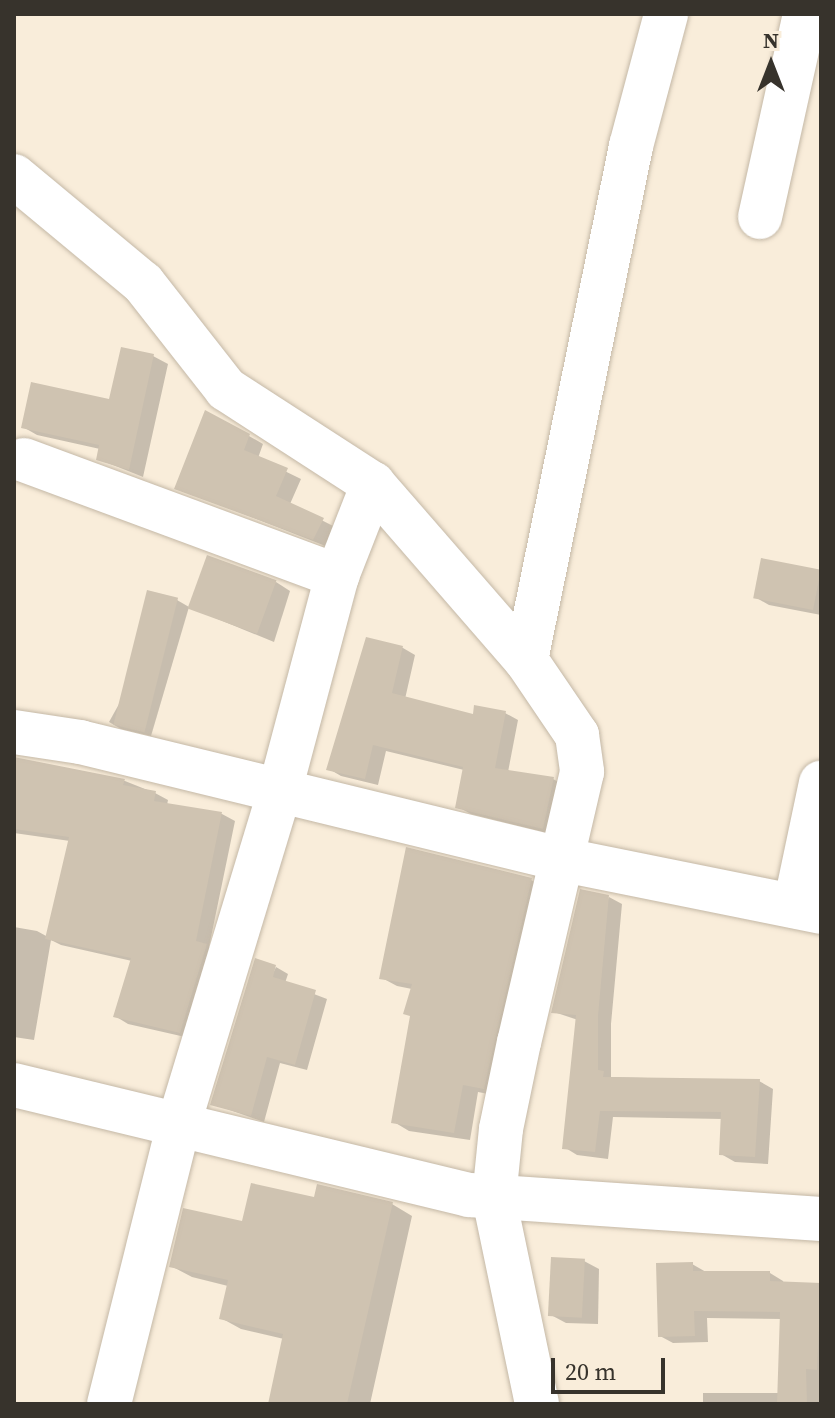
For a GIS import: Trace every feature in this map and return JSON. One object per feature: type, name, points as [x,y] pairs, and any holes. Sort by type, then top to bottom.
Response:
[{"type":"street","points":[[526,660],[631,146],[666,14]]},
{"type":"street","points":[[760,217],[805,14]]},
{"type":"street","points":[[14,176],[143,283],[226,389],[373,484],[526,660],[577,735],[582,772],[564,860],[482,1197],[537,1404]]},
{"type":"street","points":[[24,460],[337,576]]},
{"type":"street","points":[[109,1404],[179,1123],[280,790],[337,576],[373,484]]},
{"type":"street","points":[[14,732],[80,742],[564,860],[808,909],[821,783]]},
{"type":"street","points":[[14,1085],[482,1197],[821,1219]]},
{"type":"building","points":[[121,347],[154,354],[129,470],[96,460],[99,445],[21,428],[31,382],[109,399]]},
{"type":"building","points":[[205,410],[250,434],[244,450],[288,468],[276,496],[324,518],[313,540],[174,489]]},
{"type":"building","points":[[207,555],[277,580],[257,634],[188,609]]},
{"type":"building","points":[[761,558],[821,570],[813,610],[753,598]]},
{"type":"building","points":[[147,590],[178,598],[144,733],[113,725]]},
{"type":"building","points":[[366,637],[403,646],[392,693],[473,714],[474,705],[506,711],[495,768],[554,777],[543,829],[455,808],[463,767],[373,745],[365,779],[326,770]]},
{"type":"building","points":[[14,757],[125,779],[123,785],[156,791],[154,801],[222,812],[196,941],[207,944],[180,1033],[113,1017],[131,958],[45,939],[69,837],[14,829]]},
{"type":"building","points":[[406,847],[532,878],[484,1089],[463,1085],[454,1133],[391,1123],[410,1016],[403,1014],[412,984],[379,979]]},
{"type":"building","points":[[580,889],[609,895],[598,1016],[598,1070],[604,1071],[603,1077],[760,1079],[755,1157],[719,1155],[721,1112],[600,1111],[595,1152],[562,1149],[576,1015],[551,1013]]},
{"type":"building","points":[[255,958],[276,965],[273,977],[316,990],[295,1065],[267,1057],[251,1116],[210,1105]]},
{"type":"building","points":[[251,1183],[314,1197],[317,1184],[393,1202],[347,1404],[268,1404],[283,1334],[219,1319],[228,1280],[169,1267],[183,1208],[242,1221]]},
{"type":"building","points":[[551,1257],[585,1259],[582,1318],[548,1316]]},
{"type":"building","points":[[693,1262],[693,1271],[770,1271],[770,1281],[821,1283],[817,1370],[806,1369],[807,1404],[777,1404],[780,1312],[694,1311],[695,1336],[658,1337],[656,1263]]}]
